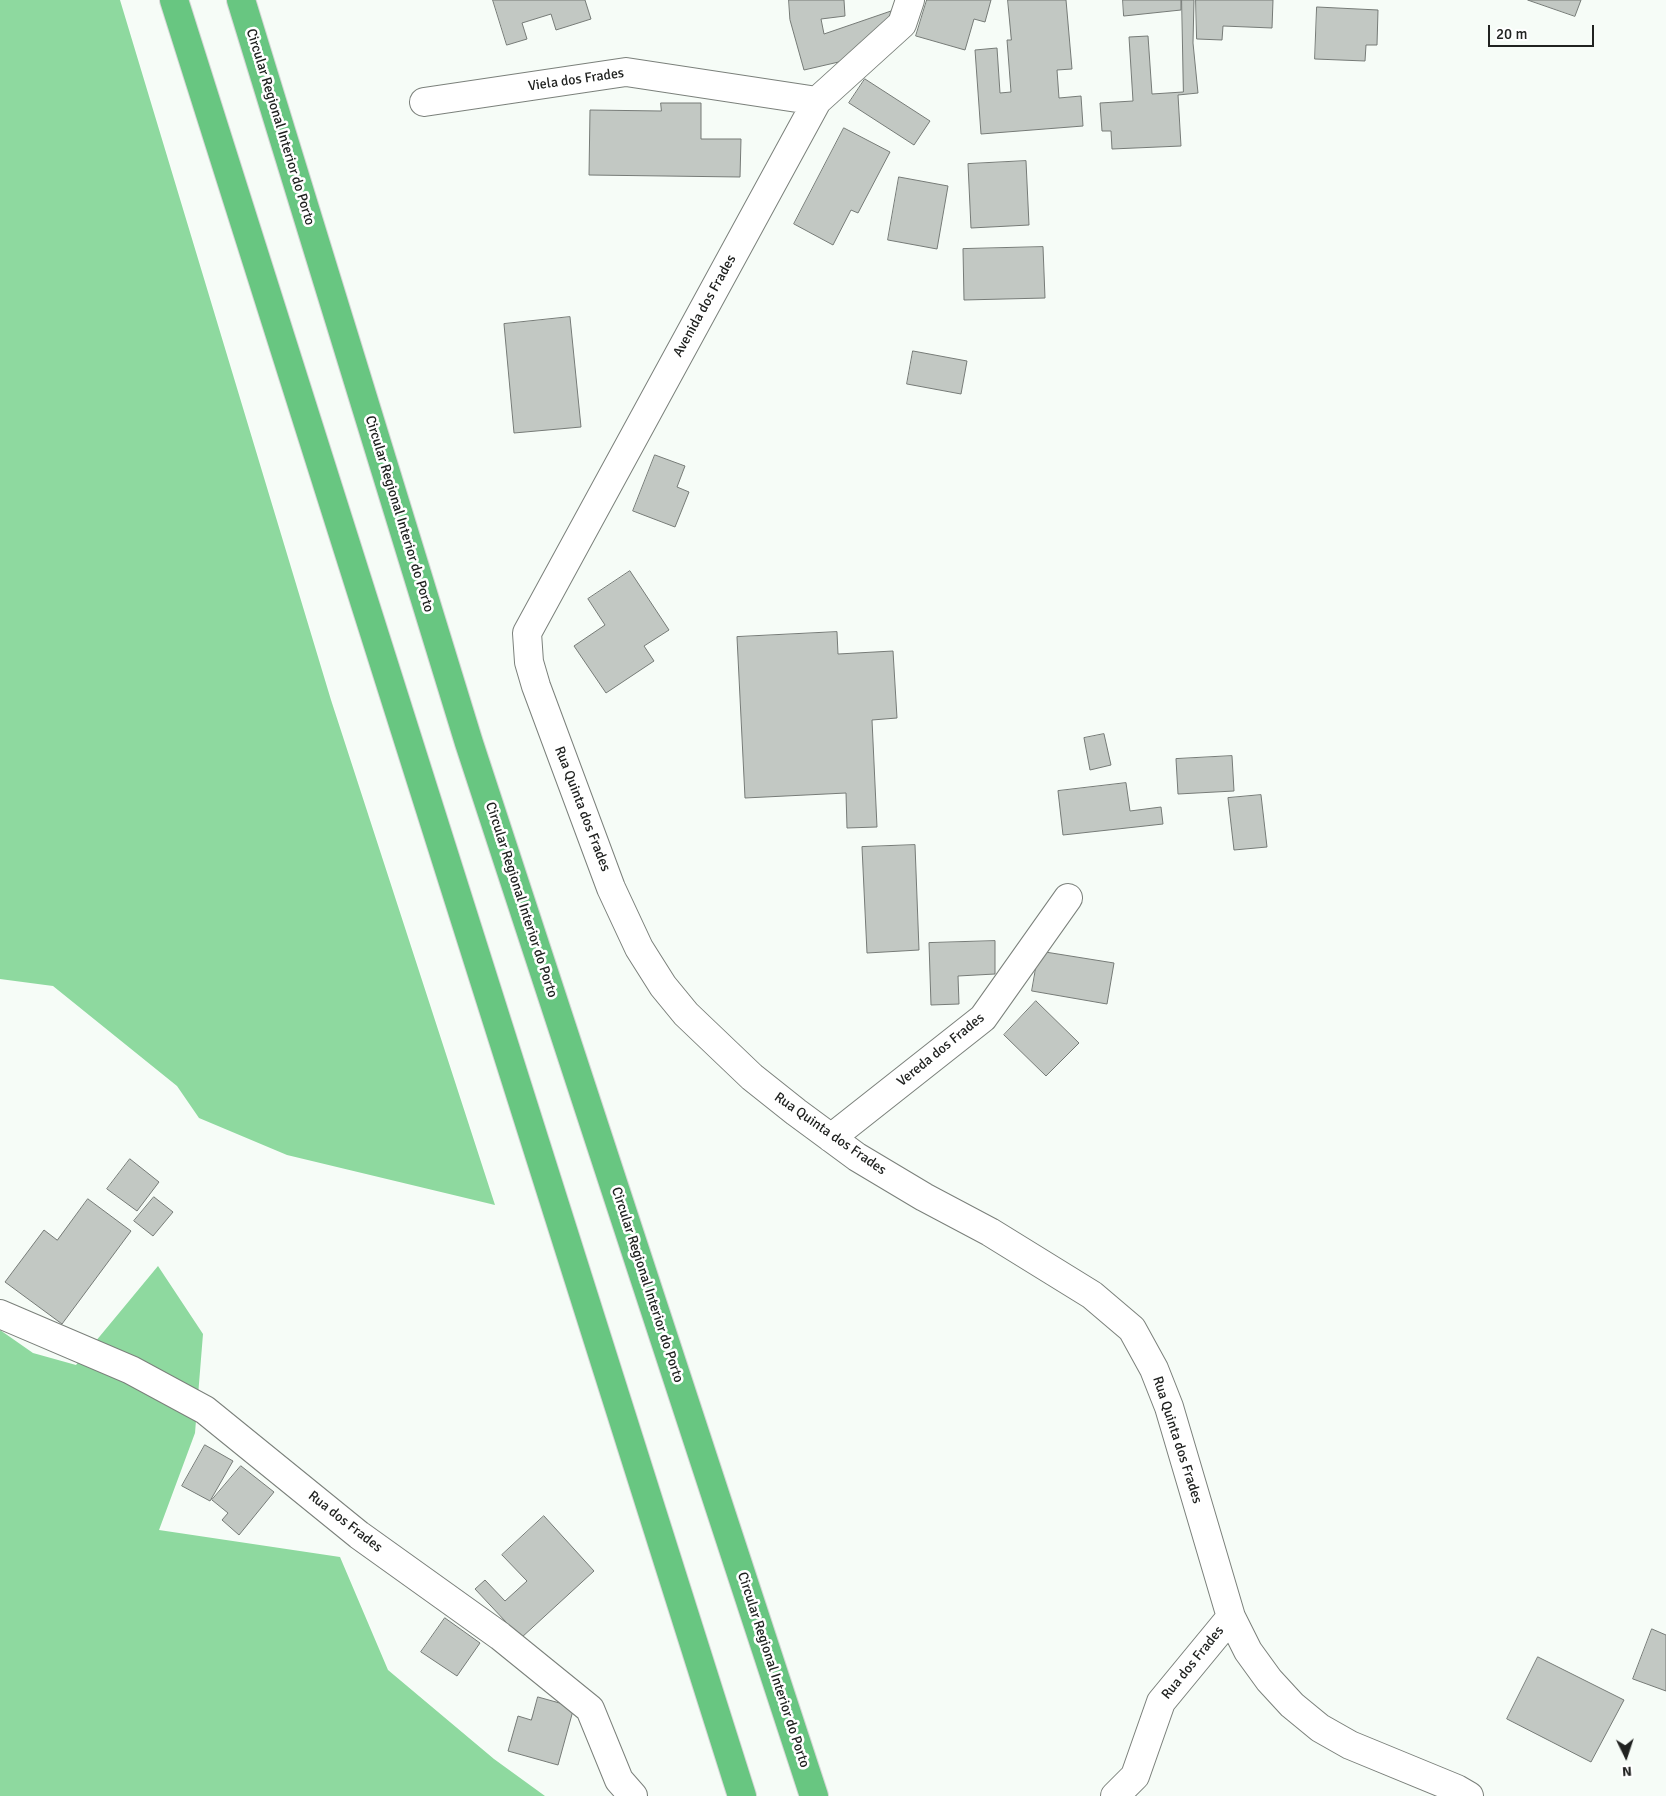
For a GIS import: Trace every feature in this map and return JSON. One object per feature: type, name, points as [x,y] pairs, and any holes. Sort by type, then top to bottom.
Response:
[{"type":"highway","points":[[174,0],[742,1796]]},
{"type":"highway","name":"Circular Regional Interior do Porto","points":[[241,0],[469,743],[814,1796]]},
{"type":"street","name":"Avenida dos Frades","points":[[527,633],[817,101],[902,24],[910,0]]},
{"type":"street","name":"Viela dos Frades","points":[[424,102],[626,72],[817,101]]},
{"type":"street","name":"Rua Quinta dos Frades","points":[[527,633],[529,662],[536,686],[611,888],[638,948],[662,986],[686,1014],[716,1044],[774,1094],[857,1157],[924,1198],[990,1232],[1092,1294],[1132,1329],[1154,1369],[1169,1407],[1231,1617]]},
{"type":"street","name":"Vereda dos Frades","points":[[832,1138],[983,1018],[1068,898]]},
{"type":"street","name":"Rua dos Frades","points":[[0,1314],[131,1370],[205,1410],[359,1534],[500,1636],[590,1710],[619,1780],[633,1796]]},
{"type":"street","name":"Rua dos Frades","points":[[1115,1796],[1135,1776],[1161,1702],[1231,1617],[1248,1651],[1269,1680],[1292,1705],[1320,1728],[1350,1745],[1457,1789],[1469,1796]]},
{"type":"green space","points":[[0,0],[120,0],[331,700],[495,1205],[287,1155],[199,1118],[177,1086],[53,986],[0,979]]},
{"type":"green space","points":[[158,1266],[203,1334],[195,1433],[159,1530],[340,1557],[388,1670],[494,1759],[545,1796],[0,1796],[0,1330],[33,1353],[76,1365]]},
{"type":"building","points":[[493,0],[585,0],[591,19],[556,30],[551,14],[522,23],[527,39],[507,45]]},
{"type":"building","points":[[789,0],[844,0],[845,16],[821,19],[824,34],[891,11],[894,19],[856,58],[804,70],[790,20]]},
{"type":"building","points":[[927,0],[991,0],[985,22],[974,19],[965,50],[916,36]]},
{"type":"building","points":[[1008,0],[1066,0],[1072,69],[1057,70],[1059,98],[1081,96],[1083,126],[981,134],[975,50],[997,48],[1000,93],[1011,92],[1007,40],[1011,40]]},
{"type":"building","points":[[1123,0],[1181,0],[1181,10],[1124,16]]},
{"type":"building","points":[[1182,0],[1194,0],[1193,43],[1198,93],[1178,95],[1181,146],[1112,149],[1111,131],[1102,131],[1100,103],[1133,101],[1129,37],[1148,36],[1152,94],[1183,92]]},
{"type":"building","points":[[1196,0],[1273,0],[1272,28],[1223,26],[1222,40],[1197,39]]},
{"type":"building","points":[[1528,0],[1581,0],[1575,16]]},
{"type":"building","points":[[1317,7],[1378,10],[1377,45],[1366,45],[1365,61],[1315,59]]},
{"type":"building","points":[[865,79],[930,121],[914,145],[849,103]]},
{"type":"building","points":[[661,103],[701,103],[701,139],[741,139],[740,177],[589,175],[590,110],[661,111]]},
{"type":"building","points":[[844,128],[890,152],[858,213],[851,210],[833,245],[794,224]]},
{"type":"building","points":[[1026,161],[1029,225],[971,228],[968,164]]},
{"type":"building","points":[[899,177],[948,186],[937,249],[888,240]]},
{"type":"building","points":[[1043,247],[1045,298],[964,300],[963,249]]},
{"type":"building","points":[[570,317],[581,427],[514,433],[504,324]]},
{"type":"building","points":[[913,351],[967,361],[961,394],[907,384]]},
{"type":"building","points":[[655,455],[685,466],[677,487],[689,492],[675,527],[633,511]]},
{"type":"building","points":[[630,571],[669,630],[644,646],[654,661],[606,693],[574,646],[605,625],[588,599]]},
{"type":"building","points":[[837,632],[838,654],[893,651],[897,718],[872,720],[877,827],[847,828],[846,793],[745,798],[737,637]]},
{"type":"building","points":[[1104,734],[1111,765],[1090,770],[1084,738]]},
{"type":"building","points":[[1232,756],[1234,791],[1178,794],[1176,759]]},
{"type":"building","points":[[1126,783],[1130,811],[1161,807],[1163,824],[1063,835],[1058,791]]},
{"type":"building","points":[[1261,795],[1267,847],[1234,850],[1228,798]]},
{"type":"building","points":[[915,845],[919,950],[867,953],[862,847]]},
{"type":"building","points":[[995,941],[995,974],[958,976],[959,1004],[931,1005],[929,943]]},
{"type":"building","points":[[1039,951],[1114,963],[1107,1004],[1032,991]]},
{"type":"building","points":[[1036,1001],[1079,1043],[1046,1076],[1004,1035]]},
{"type":"building","points":[[130,1159],[159,1182],[137,1211],[107,1189]]},
{"type":"building","points":[[154,1197],[173,1212],[153,1236],[134,1221]]},
{"type":"building","points":[[88,1199],[131,1231],[62,1324],[5,1282],[44,1230],[57,1240]]},
{"type":"building","points":[[205,1445],[233,1461],[210,1501],[182,1486]]},
{"type":"building","points":[[241,1466],[274,1492],[239,1535],[222,1520],[228,1513],[212,1500]]},
{"type":"building","points":[[544,1516],[594,1571],[521,1638],[475,1589],[485,1580],[505,1601],[527,1581],[502,1555]]},
{"type":"building","points":[[445,1618],[480,1643],[457,1676],[421,1652]]},
{"type":"building","points":[[1652,1629],[1666,1635],[1666,1691],[1633,1679]]},
{"type":"building","points":[[1538,1657],[1624,1700],[1591,1762],[1507,1719]]},
{"type":"building","points":[[538,1697],[574,1707],[558,1765],[508,1751],[518,1716],[531,1720]]}]
